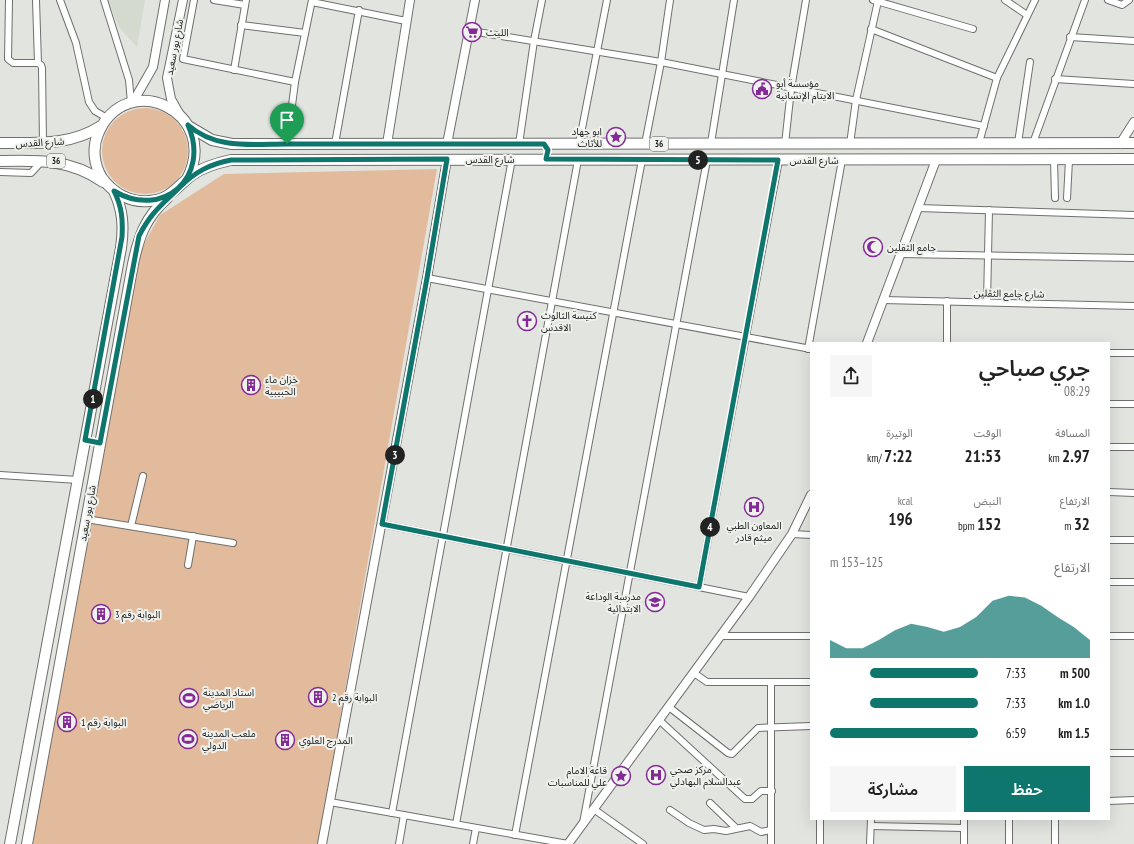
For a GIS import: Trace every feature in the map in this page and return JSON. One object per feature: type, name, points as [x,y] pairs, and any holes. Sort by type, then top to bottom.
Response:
[{"type":"main road","points":[[153,101],[167,106],[180,115],[188,125],[195,147],[195,158],[187,179],[172,194],[160,199],[136,201],[125,197],[110,188],[100,174],[95,156],[96,138],[104,122],[114,112],[132,103],[153,101]]},
{"type":"main road","name":"شارع القدس","points":[[0,143],[43,143],[76,138],[104,122]]},
{"type":"main road","name":"شارع القدس","points":[[188,125],[205,137],[225,143],[1134,144]]},
{"type":"main road","points":[[544,144],[551,159]]},
{"type":"main road","points":[[551,159],[553,148],[560,144]]},
{"type":"main road","points":[[746,144],[746,160]]},
{"type":"main road","points":[[1122,159],[1134,166]]},
{"type":"main road","name":"شارع القدس","points":[[187,179],[207,167],[231,160],[1134,159]]},
{"type":"main road","name":"شارع القدس","points":[[0,161],[43,160],[60,162],[77,167],[110,188]]},
{"type":"main road","name":"شارع بور سعيد","points":[[10,844],[122,237],[123,216],[120,203],[110,188]]},
{"type":"main road","name":"شارع بور سعيد","points":[[27,844],[139,236],[149,217],[172,194]]},
{"type":"main road","points":[[85,440],[100,443]]},
{"type":"street","points":[[9,0],[8,58],[13,63],[38,62]]},
{"type":"street","points":[[36,0],[38,62],[41,64],[42,68],[43,143]]},
{"type":"street","points":[[60,0],[76,43],[89,102],[104,122]]},
{"type":"street","points":[[104,0],[129,80],[132,103]]},
{"type":"street","name":"شارع بور سعيد","points":[[132,103],[153,67],[165,0]]},
{"type":"street","name":"شارع بور سعيد","points":[[180,115],[171,99],[167,78],[183,0]]},
{"type":"street","points":[[194,0],[183,59],[295,82]]},
{"type":"street","points":[[214,0],[245,2],[234,70]]},
{"type":"street","points":[[387,144],[410,0]]},
{"type":"street","points":[[447,144],[475,0]]},
{"type":"street","points":[[519,144],[534,41],[542,0]]},
{"type":"street","points":[[579,144],[599,51],[607,0]]},
{"type":"street","points":[[645,144],[661,62],[670,0]]},
{"type":"street","points":[[711,143],[734,0]]},
{"type":"street","points":[[785,144],[790,89],[806,0]]},
{"type":"street","points":[[1005,0],[1027,15]]},
{"type":"street","points":[[979,143],[997,78],[1035,0]]},
{"type":"street","points":[[1033,144],[1070,37],[1085,0]]},
{"type":"street","points":[[1108,0],[1122,5],[1129,0]]},
{"type":"street","points":[[287,144],[295,82],[312,1],[406,21]]},
{"type":"street","points":[[850,144],[856,100],[876,1],[973,29]]},
{"type":"street","points":[[335,144],[359,10]]},
{"type":"street","points":[[241,25],[306,33]]},
{"type":"street","points":[[870,29],[997,78]]},
{"type":"street","points":[[470,31],[661,62],[790,89],[856,100],[984,126]]},
{"type":"street","points":[[1070,37],[1134,40]]},
{"type":"street","points":[[1018,143],[1030,62]]},
{"type":"street","points":[[1055,79],[1134,84]]},
{"type":"street","points":[[1120,144],[1134,122]]},
{"type":"street","points":[[322,844],[427,278],[447,159]]},
{"type":"street","points":[[392,813],[512,159]]},
{"type":"street","points":[[0,172],[31,172],[43,160]]},
{"type":"street","points":[[456,824],[578,160]]},
{"type":"street","points":[[515,835],[642,160]]},
{"type":"street","points":[[582,826],[707,160]]},
{"type":"street","points":[[699,587],[778,160]]},
{"type":"street","points":[[810,342],[842,160]]},
{"type":"street","points":[[867,342],[936,160]]},
{"type":"street","points":[[1054,160],[1055,198]]},
{"type":"street","points":[[1067,198],[1070,160]]},
{"type":"street","points":[[918,208],[1134,214]]},
{"type":"street","points":[[987,302],[989,210]]},
{"type":"street","points":[[901,254],[1134,258]]},
{"type":"street","points":[[427,278],[809,349]]},
{"type":"street","name":"شارع جامع الثقلين","points":[[883,300],[1134,306]]},
{"type":"street","points":[[947,301],[947,342]]},
{"type":"street","points":[[1110,353],[1134,353]]},
{"type":"street","points":[[1110,404],[1134,404]]},
{"type":"street","points":[[1110,447],[1134,447]]},
{"type":"street","points":[[0,475],[78,480]]},
{"type":"street","points":[[131,526],[143,476]]},
{"type":"street","points":[[1110,492],[1134,493]]},
{"type":"street","points":[[330,802],[568,844],[595,810],[749,597],[792,534],[810,498]]},
{"type":"street","points":[[86,519],[232,543]]},
{"type":"street","points":[[382,524],[749,597]]},
{"type":"street","points":[[792,534],[810,535]]},
{"type":"street","points":[[188,565],[193,536]]},
{"type":"street","points":[[1110,540],[1134,540]]},
{"type":"street","points":[[1110,582],[1134,582]]},
{"type":"street","points":[[721,636],[810,636]]},
{"type":"street","points":[[1110,636],[1134,636]]},
{"type":"street","points":[[694,673],[707,682],[810,682]]},
{"type":"street","points":[[771,682],[771,844]]},
{"type":"street","points":[[669,707],[728,754],[732,754],[754,730],[772,726],[810,726]]},
{"type":"street","points":[[659,720],[745,799],[752,799],[761,791],[772,791]]},
{"type":"street","points":[[1110,754],[1134,753]]},
{"type":"street","points":[[1110,801],[1134,800]]},
{"type":"street","points":[[710,803],[736,828]]},
{"type":"street","points":[[595,810],[643,844]]},
{"type":"street","points":[[670,810],[701,829],[726,831],[750,826],[761,832],[771,830]]},
{"type":"street","points":[[399,844],[404,815]]},
{"type":"street","points":[[820,820],[820,844]]},
{"type":"street","points":[[920,820],[920,827]]},
{"type":"street","points":[[964,820],[964,844]]},
{"type":"street","points":[[1009,820],[1009,844]]},
{"type":"street","points":[[1055,820],[1055,844]]},
{"type":"street","points":[[870,844],[871,822],[920,827],[964,828]]},
{"type":"street","points":[[473,844],[476,828]]},
{"type":"shaded area","points":[[108,0],[145,0],[137,47],[119,27]]},
{"type":"shaded area","points":[[145,108],[161,111],[169,115],[181,127],[185,135],[188,151],[185,167],[181,175],[169,187],[161,191],[145,194],[129,191],[121,187],[109,175],[105,167],[102,151],[105,135],[109,127],[121,115],[129,111]]},
{"type":"shaded area","points":[[437,169],[318,844],[33,844],[53,695],[133,264],[160,215],[224,174]]},
{"type":"place","name":"الليث","points":[[472,32]]},
{"type":"place","name":"مؤسسة أبو الايتام الإنسانية","points":[[762,89]]},
{"type":"place","name":"ابو جهاد للأثاث","points":[[616,137]]},
{"type":"place","name":"جامع الثقلين","points":[[873,247]]},
{"type":"place","name":"كنيسة الثالوث الاقدس","points":[[527,321]]},
{"type":"place","name":"خزان ماء الحبيبية","points":[[251,385]]},
{"type":"place","name":"المعاون الطبي ميثم قادر","points":[[754,507]]},
{"type":"place","name":"مدرسة الوداعة الابتدائية","points":[[655,602]]},
{"type":"place","name":"البوابة رقم 3","points":[[101,614]]},
{"type":"place","name":"البوابة رقم 2","points":[[318,697]]},
{"type":"place","name":"استاد المدينة الرياضي","points":[[189,698]]},
{"type":"place","name":"البوابة رقم 1","points":[[67,722]]},
{"type":"place","name":"ملعب المدينة الدولي","points":[[188,739]]},
{"type":"place","name":"المدرج العلوي","points":[[285,740]]},
{"type":"place","name":"مركز صحي عبدالسلام البهادلي","points":[[656,775]]},
{"type":"place","name":"قاعة الامام علي للمناسبات","points":[[621,776]]},
{"type":"route","points":[[287,144],[232,144],[218,142],[199,134],[188,125],[193,136],[195,158],[187,179],[180,187],[172,194],[160,199],[149,201],[136,201],[114,191],[120,203],[123,216],[121,248],[85,440],[100,443],[132,264],[139,236],[149,217],[163,201],[172,194],[180,187],[193,174],[215,164],[231,160],[447,159],[382,524],[699,587],[778,160],[546,159],[548,150],[544,144],[287,144]]}]
